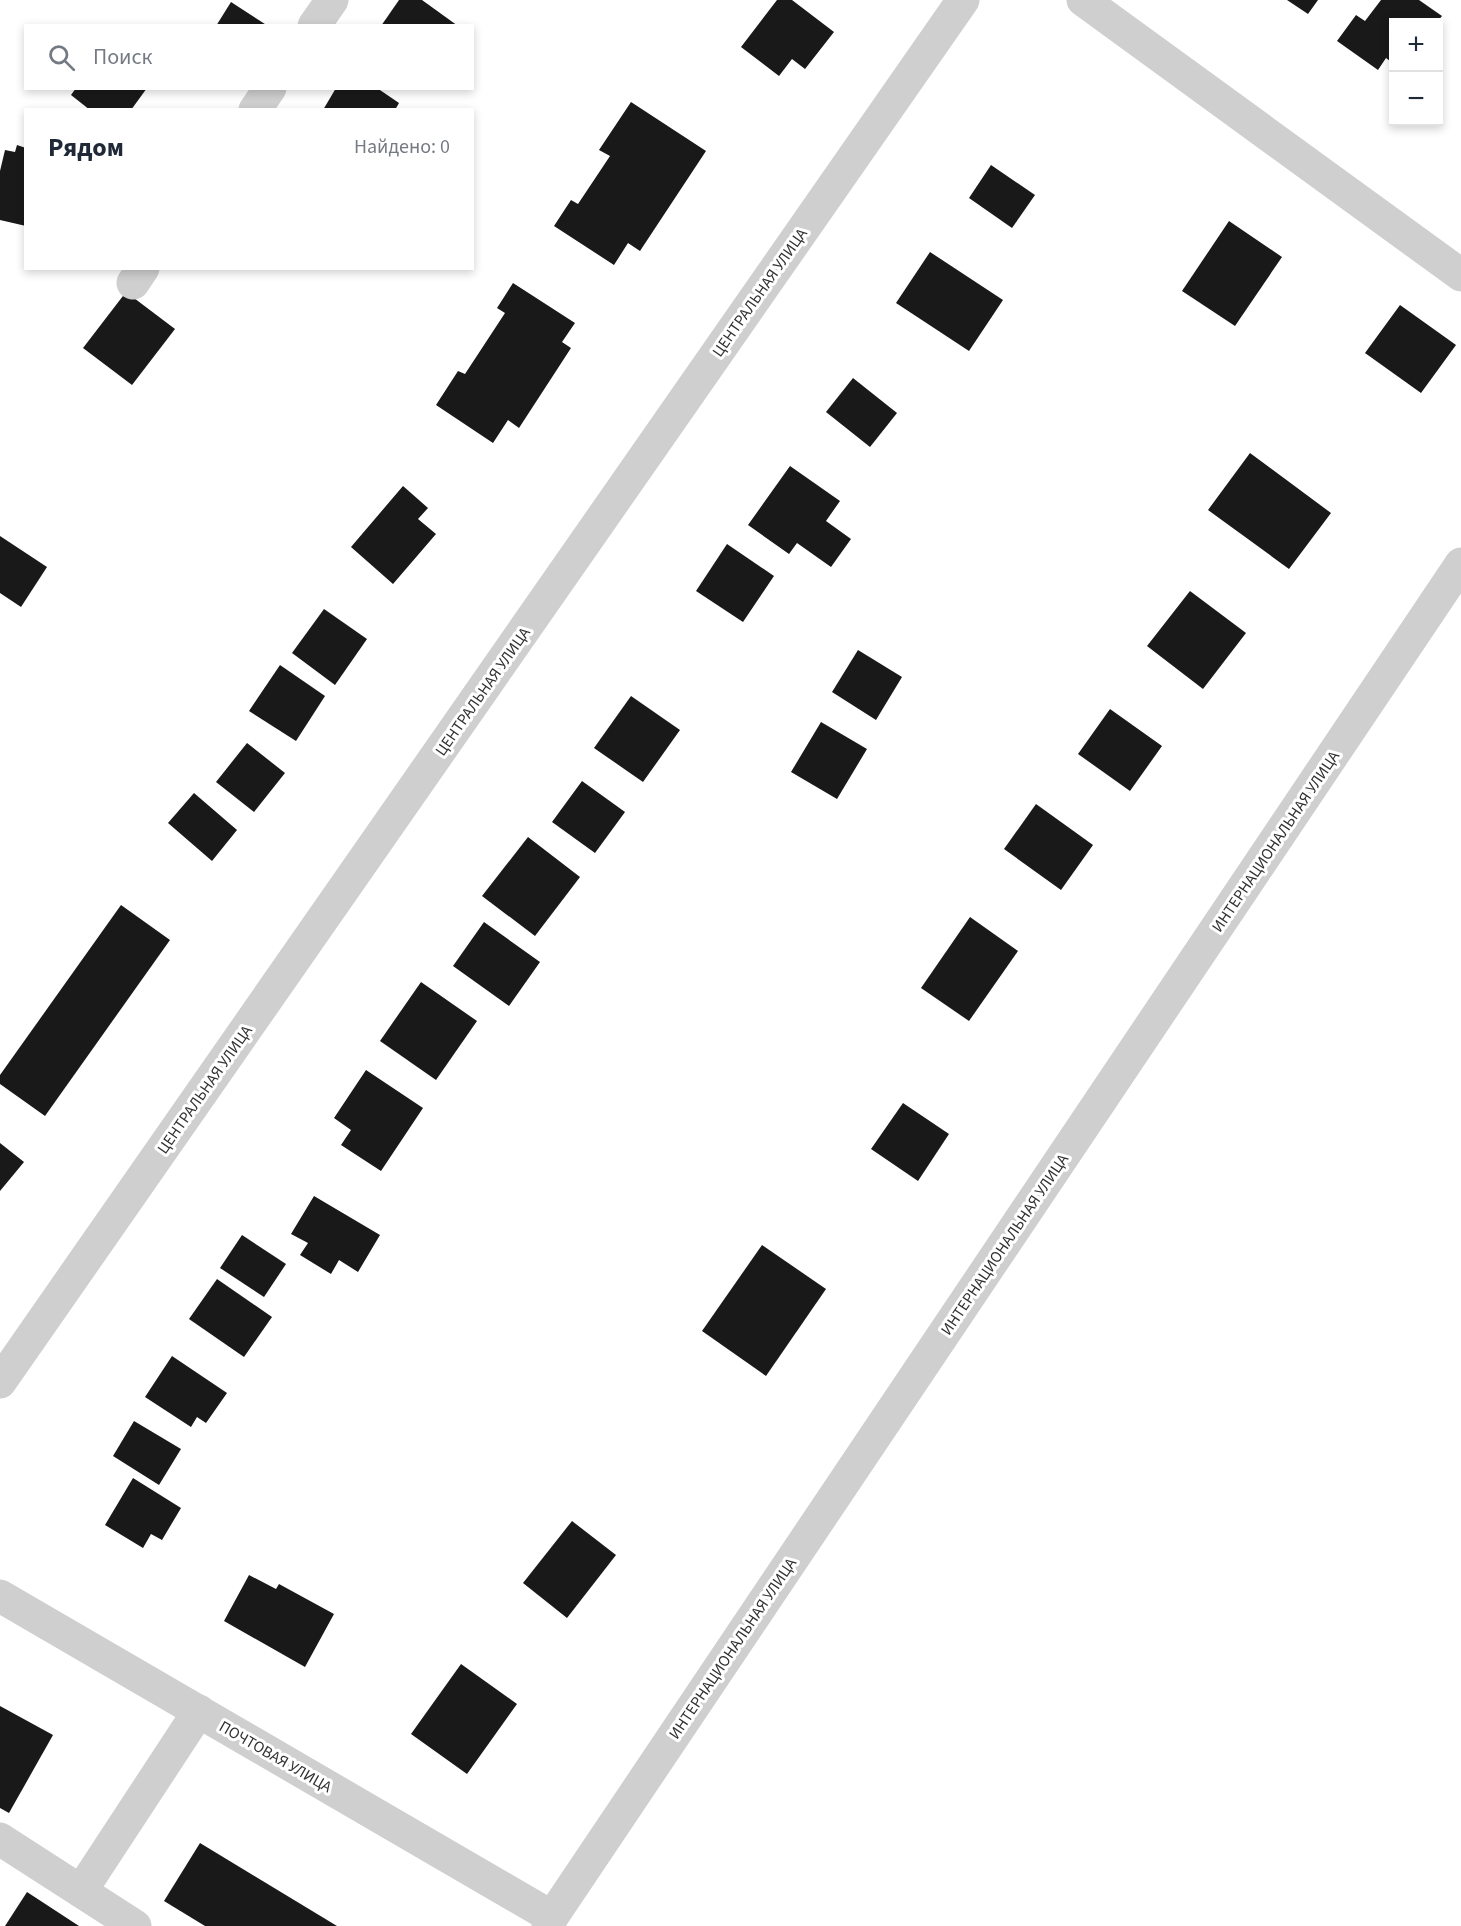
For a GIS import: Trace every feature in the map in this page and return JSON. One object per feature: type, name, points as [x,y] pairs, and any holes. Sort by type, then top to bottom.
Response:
[{"type":"street","points":[[315,24],[332,0]]},
{"type":"street","name":"ЦЕНТРАЛЬНАЯ УЛИЦА","points":[[0,1382],[963,0]]},
{"type":"street","points":[[1083,0],[1461,275]]},
{"type":"street","points":[[256,108],[269,90]]},
{"type":"street","name":"ИНТЕРНАЦИОНАЛЬНАЯ УЛИЦА","points":[[550,1921],[1461,564]]},
{"type":"street","name":"ПОЧТОВАЯ УЛИЦА","points":[[0,1596],[550,1921]]},
{"type":"street","points":[[81,1891],[199,1712]]},
{"type":"street","points":[[0,1839],[135,1926]]},
{"type":"building","points":[[399,0],[422,0],[455,24],[382,24]]},
{"type":"building","points":[[777,0],[792,0],[834,32],[805,69],[792,59],[779,76],[741,47]]},
{"type":"building","points":[[1287,0],[1318,0],[1308,14]]},
{"type":"building","points":[[1381,0],[1419,0],[1442,16],[1440,18],[1389,18],[1389,60],[1386,58],[1378,70],[1337,41],[1356,15],[1365,21]]},
{"type":"building","points":[[231,2],[265,24],[217,24]]},
{"type":"building","points":[[75,90],[146,90],[132,108],[87,108],[71,95]]},
{"type":"building","points":[[335,90],[380,90],[399,103],[396,108],[324,108]]},
{"type":"building","points":[[631,102],[706,151],[640,251],[628,243],[614,265],[554,226],[571,200],[578,204],[610,156],[599,150]]},
{"type":"building","points":[[17,145],[24,147],[24,226],[0,220],[0,171],[5,150],[15,152]]},
{"type":"building","points":[[991,165],[1035,195],[1012,228],[969,198]]},
{"type":"building","points":[[1229,221],[1282,257],[1235,326],[1182,291]]},
{"type":"building","points":[[930,252],[1003,300],[969,351],[896,303]]},
{"type":"building","points":[[513,283],[575,323],[562,342],[571,348],[519,428],[508,420],[493,443],[436,405],[458,371],[465,374],[505,313],[497,308]]},
{"type":"building","points":[[126,292],[175,329],[132,385],[83,348]]},
{"type":"building","points":[[1400,305],[1456,345],[1421,393],[1365,353]]},
{"type":"building","points":[[853,378],[897,413],[870,447],[826,412]]},
{"type":"building","points":[[1250,453],[1331,513],[1289,569],[1208,510]]},
{"type":"building","points":[[790,466],[840,501],[826,521],[851,539],[831,567],[797,543],[789,554],[748,525]]},
{"type":"building","points":[[403,486],[428,508],[418,519],[436,534],[393,584],[351,547]]},
{"type":"building","points":[[0,536],[47,567],[21,607],[0,593]]},
{"type":"building","points":[[727,544],[774,576],[743,622],[696,591]]},
{"type":"building","points":[[1190,591],[1246,633],[1203,689],[1147,646]]},
{"type":"building","points":[[324,609],[367,639],[335,685],[292,653]]},
{"type":"building","points":[[858,650],[902,677],[876,720],[832,692]]},
{"type":"building","points":[[280,665],[325,696],[296,741],[249,711]]},
{"type":"building","points":[[631,696],[680,730],[643,782],[594,748]]},
{"type":"building","points":[[1110,709],[1162,746],[1130,791],[1078,754]]},
{"type":"building","points":[[821,722],[867,749],[837,799],[791,772]]},
{"type":"building","points":[[247,743],[285,773],[254,812],[216,782]]},
{"type":"building","points":[[582,781],[625,812],[595,853],[552,822]]},
{"type":"building","points":[[194,793],[237,830],[212,861],[168,823]]},
{"type":"building","points":[[1036,804],[1093,845],[1061,890],[1004,849]]},
{"type":"building","points":[[528,837],[580,877],[535,936],[482,896]]},
{"type":"building","points":[[121,905],[170,940],[45,1116],[0,1084],[0,1075]]},
{"type":"building","points":[[970,917],[1018,951],[969,1021],[921,988]]},
{"type":"building","points":[[484,922],[540,962],[509,1006],[453,966]]},
{"type":"building","points":[[421,982],[477,1021],[436,1080],[380,1041]]},
{"type":"building","points":[[366,1070],[423,1108],[381,1171],[341,1145],[351,1130],[334,1118]]},
{"type":"building","points":[[903,1103],[949,1134],[918,1181],[871,1149]]},
{"type":"building","points":[[0,1143],[24,1162],[0,1191]]},
{"type":"building","points":[[314,1196],[380,1235],[358,1272],[339,1260],[331,1274],[300,1255],[308,1243],[291,1234]]},
{"type":"building","points":[[242,1235],[286,1264],[264,1297],[220,1268]]},
{"type":"building","points":[[762,1245],[826,1289],[766,1376],[702,1331]]},
{"type":"building","points":[[217,1279],[272,1317],[244,1357],[189,1319]]},
{"type":"building","points":[[172,1356],[227,1393],[206,1423],[197,1417],[191,1427],[145,1397]]},
{"type":"building","points":[[134,1421],[181,1449],[159,1485],[113,1456]]},
{"type":"building","points":[[133,1478],[181,1508],[162,1540],[151,1534],[143,1548],[105,1525]]},
{"type":"building","points":[[572,1521],[616,1555],[567,1618],[523,1583]]},
{"type":"building","points":[[249,1575],[276,1589],[279,1584],[334,1614],[305,1667],[224,1621]]},
{"type":"building","points":[[461,1664],[517,1704],[467,1774],[411,1734]]},
{"type":"building","points":[[0,1706],[53,1735],[9,1813],[0,1808]]},
{"type":"building","points":[[200,1843],[337,1926],[205,1926],[164,1901]]},
{"type":"building","points":[[27,1892],[79,1926],[5,1926]]}]
